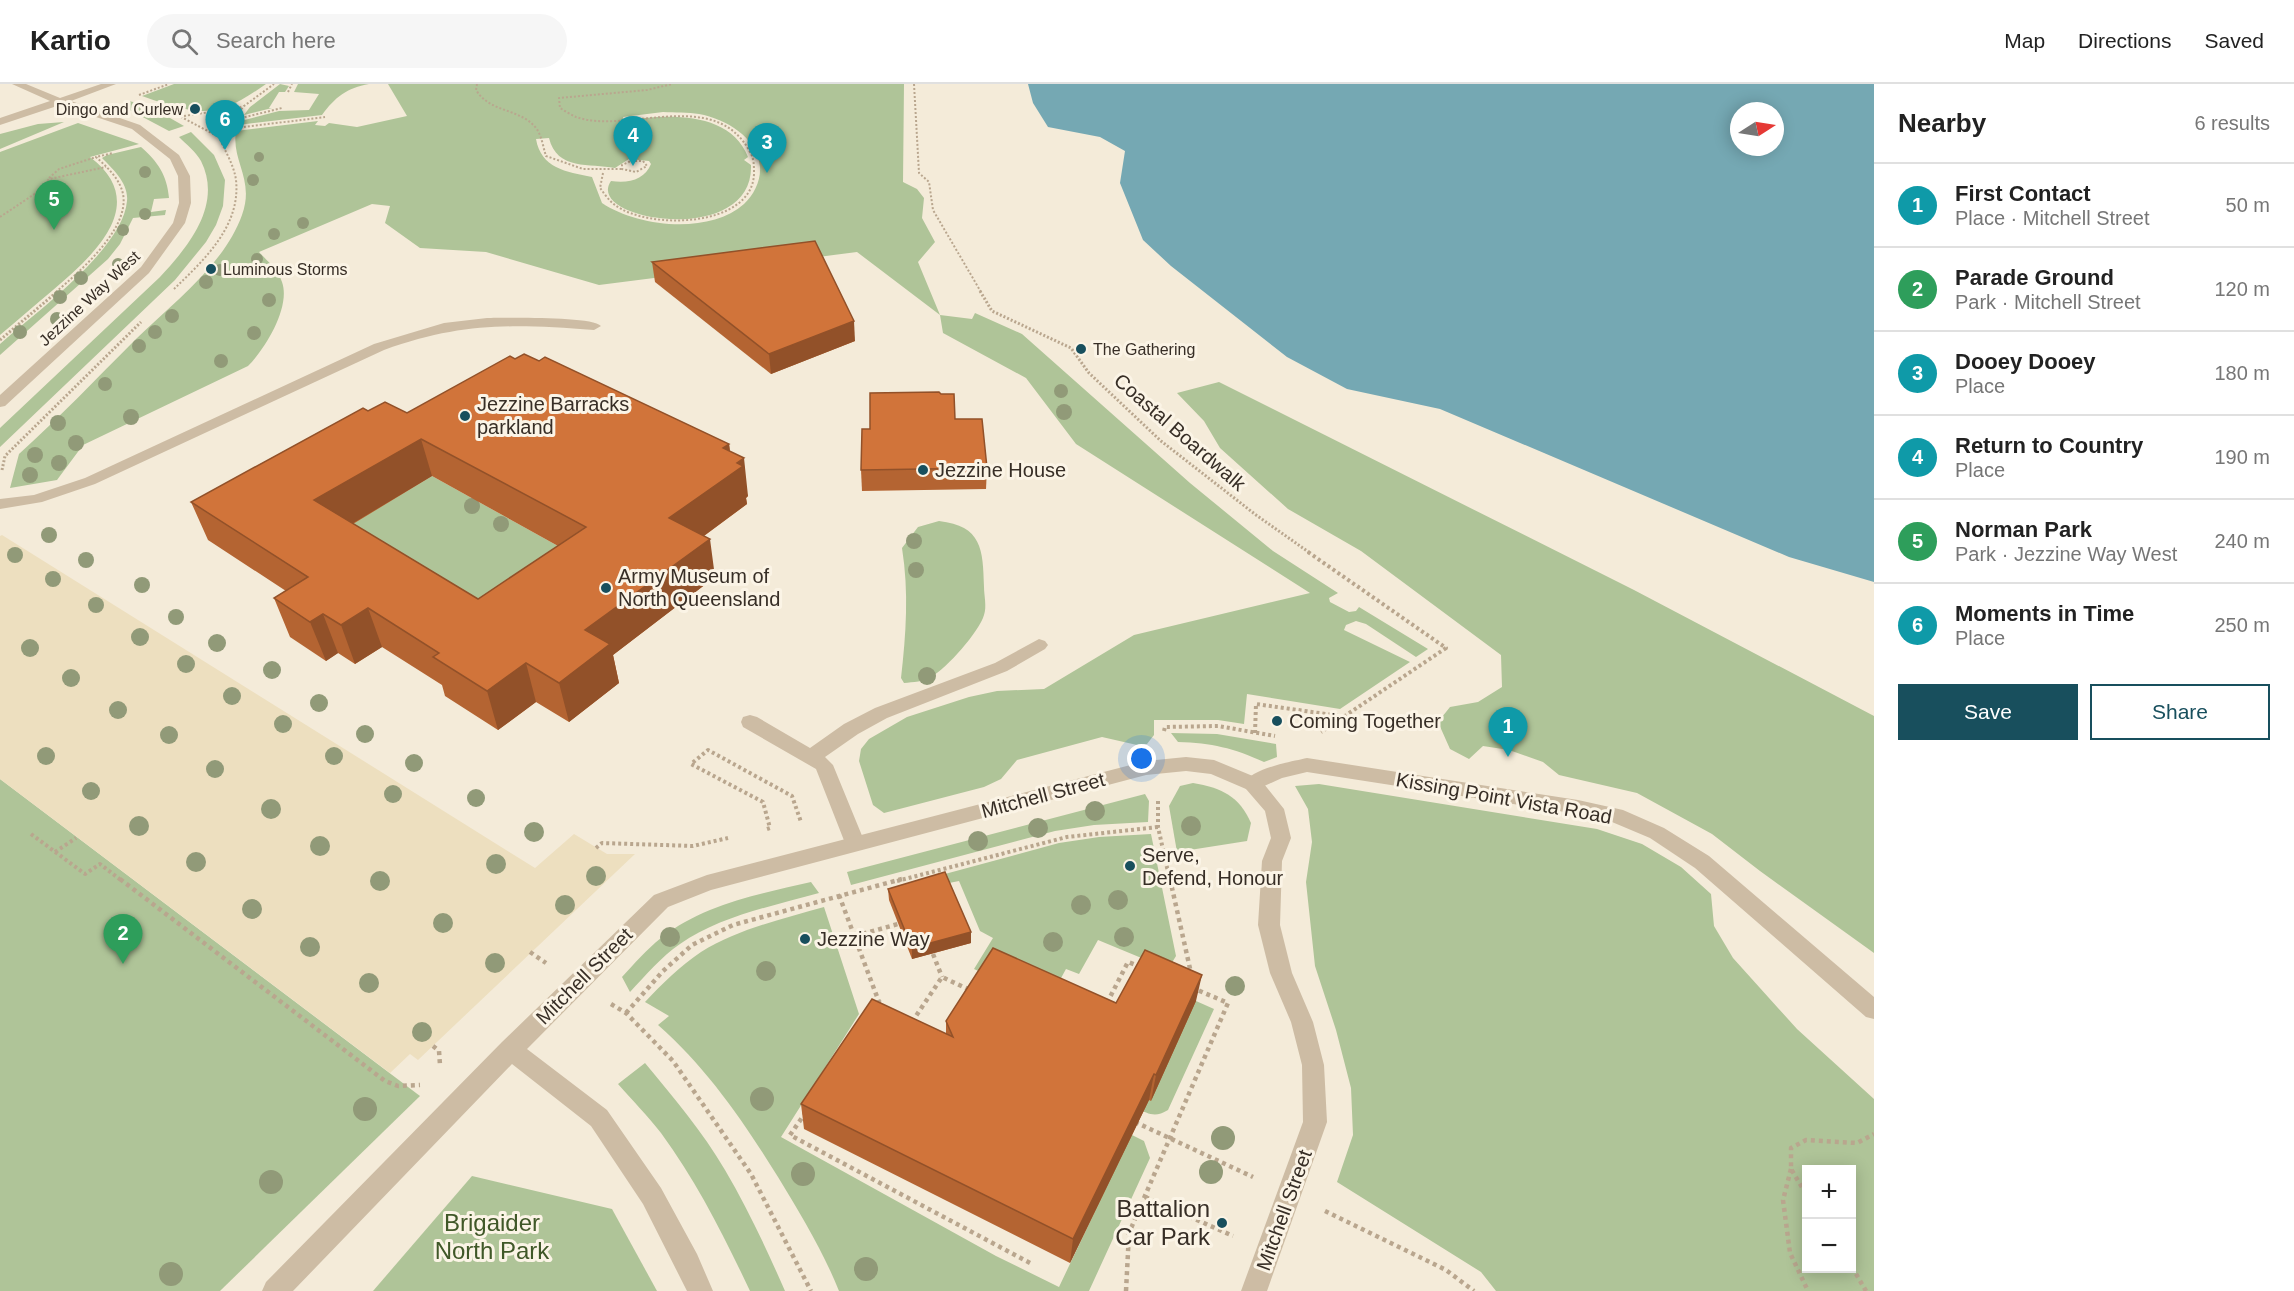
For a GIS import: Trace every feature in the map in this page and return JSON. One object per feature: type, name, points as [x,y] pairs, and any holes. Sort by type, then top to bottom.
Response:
[{"type":"street","name":"Jezzine Way West","points":[[0,404],[146,270],[178,223],[185,203],[184,176],[175,157],[155,141],[136,128],[17,84]]},
{"type":"street","points":[[0,122],[111,84]]},
{"type":"street","points":[[0,504],[36,499],[90,481],[379,347],[423,332],[467,324],[507,321],[594,326]]},
{"type":"street","points":[[811,758],[851,729],[881,713],[1001,667],[1039,645]]},
{"type":"street","points":[[750,722],[824,765],[855,843]]},
{"type":"street","name":"Mitchell Street","points":[[275,1291],[510,1049],[661,901],[707,883],[855,843],[1160,765],[1186,764],[1214,767],[1253,784],[1274,809],[1281,838],[1272,861],[1269,925],[1281,973],[1302,1022],[1313,1065],[1315,1122],[1254,1291]]},
{"type":"street","name":"Kissing Point Vista Road","points":[[1253,784],[1277,772],[1307,765],[1578,807],[1616,815],[1658,833],[1702,862],[1874,1010]]},
{"type":"street","points":[[510,1049],[599,1118],[652,1196],[688,1263],[700,1291]]},
{"type":"path","points":[[134,97],[169,84]]},
{"type":"path","points":[[288,92],[292,84]]},
{"type":"path","points":[[477,84],[476,90],[484,102],[527,121],[536,128],[543,142],[546,156],[564,164],[603,173],[622,169],[636,172],[644,170],[647,164],[639,160],[631,161],[624,163],[622,169]]},
{"type":"path","points":[[603,173],[600,188],[610,204],[636,216],[651,219],[686,220],[714,215],[730,209],[745,196],[755,172],[754,160],[743,140],[732,130],[706,119],[667,115],[592,119],[565,113],[560,108],[559,98],[647,90],[672,84]]},
{"type":"path","name":"Coastal Boardwalk","points":[[914,84],[919,173],[929,182],[933,210],[992,311],[1071,348],[1089,373],[1178,454],[1256,515],[1446,648],[1397,682],[1341,716]]},
{"type":"path","points":[[219,137],[206,132],[184,116],[213,113],[244,106]]},
{"type":"path","points":[[232,120],[282,108]]},
{"type":"path","points":[[228,129],[325,117]]},
{"type":"path","points":[[0,216],[36,193],[59,169],[155,141],[197,126]]},
{"type":"path","points":[[0,340],[82,269],[106,242],[119,220],[124,200],[122,189],[107,167],[96,157]]},
{"type":"path","points":[[49,179],[107,167]]},
{"type":"path","points":[[1255,733],[1256,704],[1341,716]]},
{"type":"path","points":[[1317,735],[1341,716]]},
{"type":"path","points":[[1165,726],[1218,726],[1279,737]]},
{"type":"path","points":[[759,831],[770,828],[763,802],[691,764],[708,750],[792,796],[812,855]]},
{"type":"path","points":[[1159,796],[1158,827],[1195,990]]},
{"type":"path","points":[[627,1013],[663,971],[693,945],[733,925],[839,895],[1067,837],[1158,827]]},
{"type":"path","points":[[32,834],[85,874],[100,864],[385,1081],[408,1087],[427,1081]]},
{"type":"path","points":[[597,848],[602,843],[693,846],[737,836]]},
{"type":"path","points":[[55,852],[76,838]]},
{"type":"path","points":[[900,880],[903,887]]},
{"type":"path","points":[[839,895],[879,1002],[888,1006]]},
{"type":"path","points":[[855,936],[898,924]]},
{"type":"path","points":[[933,954],[942,977],[979,994]]},
{"type":"path","points":[[1106,1004],[1128,962],[1150,971]]},
{"type":"path","points":[[908,1029],[942,977]]},
{"type":"path","points":[[1126,1291],[1129,1233],[1227,1003],[1184,985]]},
{"type":"path","points":[[873,1012],[879,1002]]},
{"type":"path","points":[[610,1003],[627,1013],[673,1061],[751,1174],[811,1291]]},
{"type":"path","points":[[905,1015],[925,1024]]},
{"type":"path","points":[[433,1046],[439,1051],[441,1063],[436,1071]]},
{"type":"path","points":[[809,1106],[790,1134],[1030,1263]]},
{"type":"path","points":[[1808,1291],[1790,1253],[1783,1200],[1791,1169],[1791,1148],[1806,1140],[1857,1143],[1874,1134]]},
{"type":"path","points":[[1791,1169],[1802,1187]]},
{"type":"path","points":[[1145,1197],[1270,1251]]},
{"type":"path","points":[[1855,1273],[1866,1291]]},
{"type":"green space","points":[[174,84],[266,84],[236,103],[210,111],[181,108],[142,96]]},
{"type":"green space","points":[[280,84],[289,86],[285,92],[279,92],[269,108],[272,108],[244,115],[250,107]]},
{"type":"green space","points":[[298,84],[369,84],[342,94],[322,115],[238,125],[241,121],[279,111],[309,110],[319,94],[294,92]]},
{"type":"green space","points":[[388,84],[904,84],[903,182],[917,189],[924,198],[922,218],[935,242],[918,262],[940,315],[857,252],[599,285],[486,252],[420,248],[385,223],[390,206],[372,204],[259,252],[280,277],[284,292],[283,303],[269,339],[248,366],[83,445],[57,480],[10,488],[19,454],[196,282],[210,267],[234,233],[242,215],[246,191],[235,142],[236,131],[318,121],[315,125],[325,126],[329,123],[357,127],[407,116]],"holes":[[[663,112],[709,116],[729,125],[746,138],[758,156],[760,172],[756,187],[744,204],[729,214],[693,224],[673,224],[634,218],[602,203],[592,177],[564,170],[549,162],[539,149],[536,139],[549,138],[553,149],[559,156],[576,164],[615,168],[629,159],[649,161],[651,164],[640,177],[624,182],[611,181],[609,195],[621,207],[644,215],[672,219],[701,217],[726,208],[745,191],[751,165],[744,160],[748,157],[739,142],[727,131],[711,123],[694,119],[658,117],[624,121],[623,117]]]},
{"type":"green space","points":[[129,101],[149,106],[184,126],[169,131],[122,106]]},
{"type":"green space","points":[[64,122],[0,149],[0,134],[38,124]]},
{"type":"green space","points":[[78,123],[139,144],[90,157],[108,175],[116,193],[116,211],[110,228],[99,245],[69,276],[0,335],[0,152]]},
{"type":"green space","points":[[191,132],[214,155],[225,180],[223,206],[206,242],[175,280],[0,447],[0,428],[160,277],[191,239],[205,209],[208,193],[207,177],[201,161],[179,137]]},
{"type":"green space","points":[[141,147],[161,170],[168,190],[169,198],[154,199],[151,212],[166,210],[165,215],[133,218],[120,244],[108,259],[0,355],[0,344],[76,279],[111,239],[122,220],[127,195],[119,177],[102,158]]},
{"type":"green space","points":[[975,313],[1022,334],[1190,483],[1273,551],[1338,593],[1329,598],[1330,602],[1349,612],[1356,611],[1359,607],[1428,649],[1416,657],[1366,624],[1356,621],[1346,625],[1344,630],[1410,662],[1340,709],[1247,694],[1244,724],[1218,720],[1154,720],[1154,735],[1147,744],[1137,745],[1102,737],[1017,760],[1001,779],[984,787],[884,813],[873,805],[859,761],[861,749],[869,739],[907,717],[969,697],[997,691],[1044,689],[1134,635],[1310,593],[1076,444],[1026,378],[943,333],[940,315],[972,319]]},
{"type":"green space","points":[[1219,382],[1634,590],[1874,716],[1874,953],[1712,834],[1637,793],[1559,775],[1543,762],[1509,750],[1483,746],[1469,759],[1450,749],[1438,722],[1450,707],[1478,702],[1502,687],[1501,655],[1361,551],[1288,509],[1220,448],[1204,421],[1177,393]]},
{"type":"green space","points":[[432,476],[594,566],[490,638],[328,538]]},
{"type":"green space","points":[[939,521],[964,528],[977,542],[983,561],[985,612],[969,640],[945,666],[928,679],[904,683],[901,678],[906,597],[902,548],[918,527]]},
{"type":"green space","points":[[1171,733],[1217,734],[1276,744],[1277,757],[1264,762],[1222,747],[1178,742]]},
{"type":"green space","points":[[0,779],[420,1096],[220,1291],[0,1291]]},
{"type":"green space","points":[[1193,783],[1221,791],[1241,806],[1251,823],[1247,841],[1177,852],[1169,806],[1180,786]]},
{"type":"green space","points":[[1319,784],[1597,829],[1642,844],[1681,867],[1711,894],[1714,926],[1733,958],[1797,1029],[1874,1099],[1874,1291],[1496,1291],[1481,1272],[1337,1182],[1353,1135],[1351,1088],[1336,1030],[1315,966],[1306,882],[1312,842],[1308,809],[1295,786]]},
{"type":"green space","points":[[1145,794],[1149,801],[1148,822],[1094,825],[1055,831],[851,885],[847,872]]},
{"type":"green space","points":[[1151,834],[1176,956],[1168,969],[1098,940],[1079,974],[1066,969],[1055,989],[987,975],[974,969],[993,938],[980,931],[959,881],[944,884],[908,884],[1059,843],[1099,837]]},
{"type":"green space","points":[[811,882],[819,893],[729,919],[696,934],[666,955],[630,992],[622,977],[651,947],[678,926],[733,902]]},
{"type":"green space","points":[[824,907],[859,1014],[781,1137],[996,1256],[1059,1287],[1126,1146],[1128,1133],[1144,1141],[1150,1158],[1089,1291],[839,1291],[811,1232],[752,1136],[709,1077],[658,1025],[669,1016],[645,1002],[686,963],[715,944],[761,925]]},
{"type":"green space","points":[[1196,1001],[1214,1009],[1168,1110],[1152,1114],[1136,1108]]},
{"type":"green space","points":[[645,1063],[687,1115],[716,1156],[749,1215],[785,1291],[750,1291],[720,1230],[686,1171],[661,1133],[618,1084]]},
{"type":"green space","name":"Brigaider North Park","points":[[472,1176],[612,1209],[657,1291],[373,1291]]},
{"type":"shaded area","points":[[2,535],[535,868],[574,834],[607,854],[635,854],[418,1060],[410,1054],[390,1073],[0,779],[0,536]]},
{"type":"water","points":[[1028,84],[1874,84],[1874,582],[1789,557],[1440,409],[1347,389],[1287,357],[1171,266],[1143,240],[1120,183],[1125,151],[1100,137],[1048,127],[1033,103]]},
{"type":"building","points":[[815,241],[854,321],[769,354],[652,262]]},
{"type":"building","points":[[524,354],[539,361],[545,357],[729,444],[723,448],[744,458],[737,463],[743,466],[669,518],[710,539],[585,630],[610,644],[559,683],[526,663],[487,691],[433,657],[439,653],[368,608],[341,625],[323,614],[310,622],[274,598],[308,577],[191,502],[363,408],[368,411],[385,402],[407,413],[510,356],[515,359]],"holes":[[[421,439],[586,527],[478,599],[314,500]]]},
{"type":"building","name":"Jezzine House","points":[[939,392],[954,394],[955,419],[982,419],[987,468],[861,470],[862,429],[870,429],[870,393]]},
{"type":"building","points":[[945,872],[971,932],[912,948],[888,889]]},
{"type":"building","points":[[993,948],[1116,1003],[1145,950],[1202,975],[1156,1075],[1154,1074],[1073,1239],[801,1104],[872,999],[953,1037],[946,1021]]},
{"type":"place","name":"Dingo and Curlew","points":[[195,109]]},
{"type":"place","name":"Moments in Time","points":[[225,150]]},
{"type":"place","name":"Return to Country","points":[[633,166]]},
{"type":"place","name":"Dooey Dooey","points":[[767,173]]},
{"type":"place","name":"Norman Park","points":[[54,230]]},
{"type":"place","name":"Luminous Storms","points":[[211,269]]},
{"type":"place","name":"The Gathering","points":[[1081,349]]},
{"type":"place","name":"Jezzine Barracks parkland","points":[[465,416]]},
{"type":"place","name":"Jezzine House","points":[[923,470]]},
{"type":"place","name":"Army Museum of North Queensland","points":[[606,588]]},
{"type":"place","name":"Coming Together","points":[[1277,721]]},
{"type":"place","name":"First Contact","points":[[1508,757]]},
{"type":"place","name":"Serve, Defend, Honour","points":[[1130,866]]},
{"type":"place","name":"Jezzine Way","points":[[805,939]]},
{"type":"place","name":"Parade Ground","points":[[123,964]]},
{"type":"place","name":"Battalion Car Park","points":[[1222,1223]]}]
